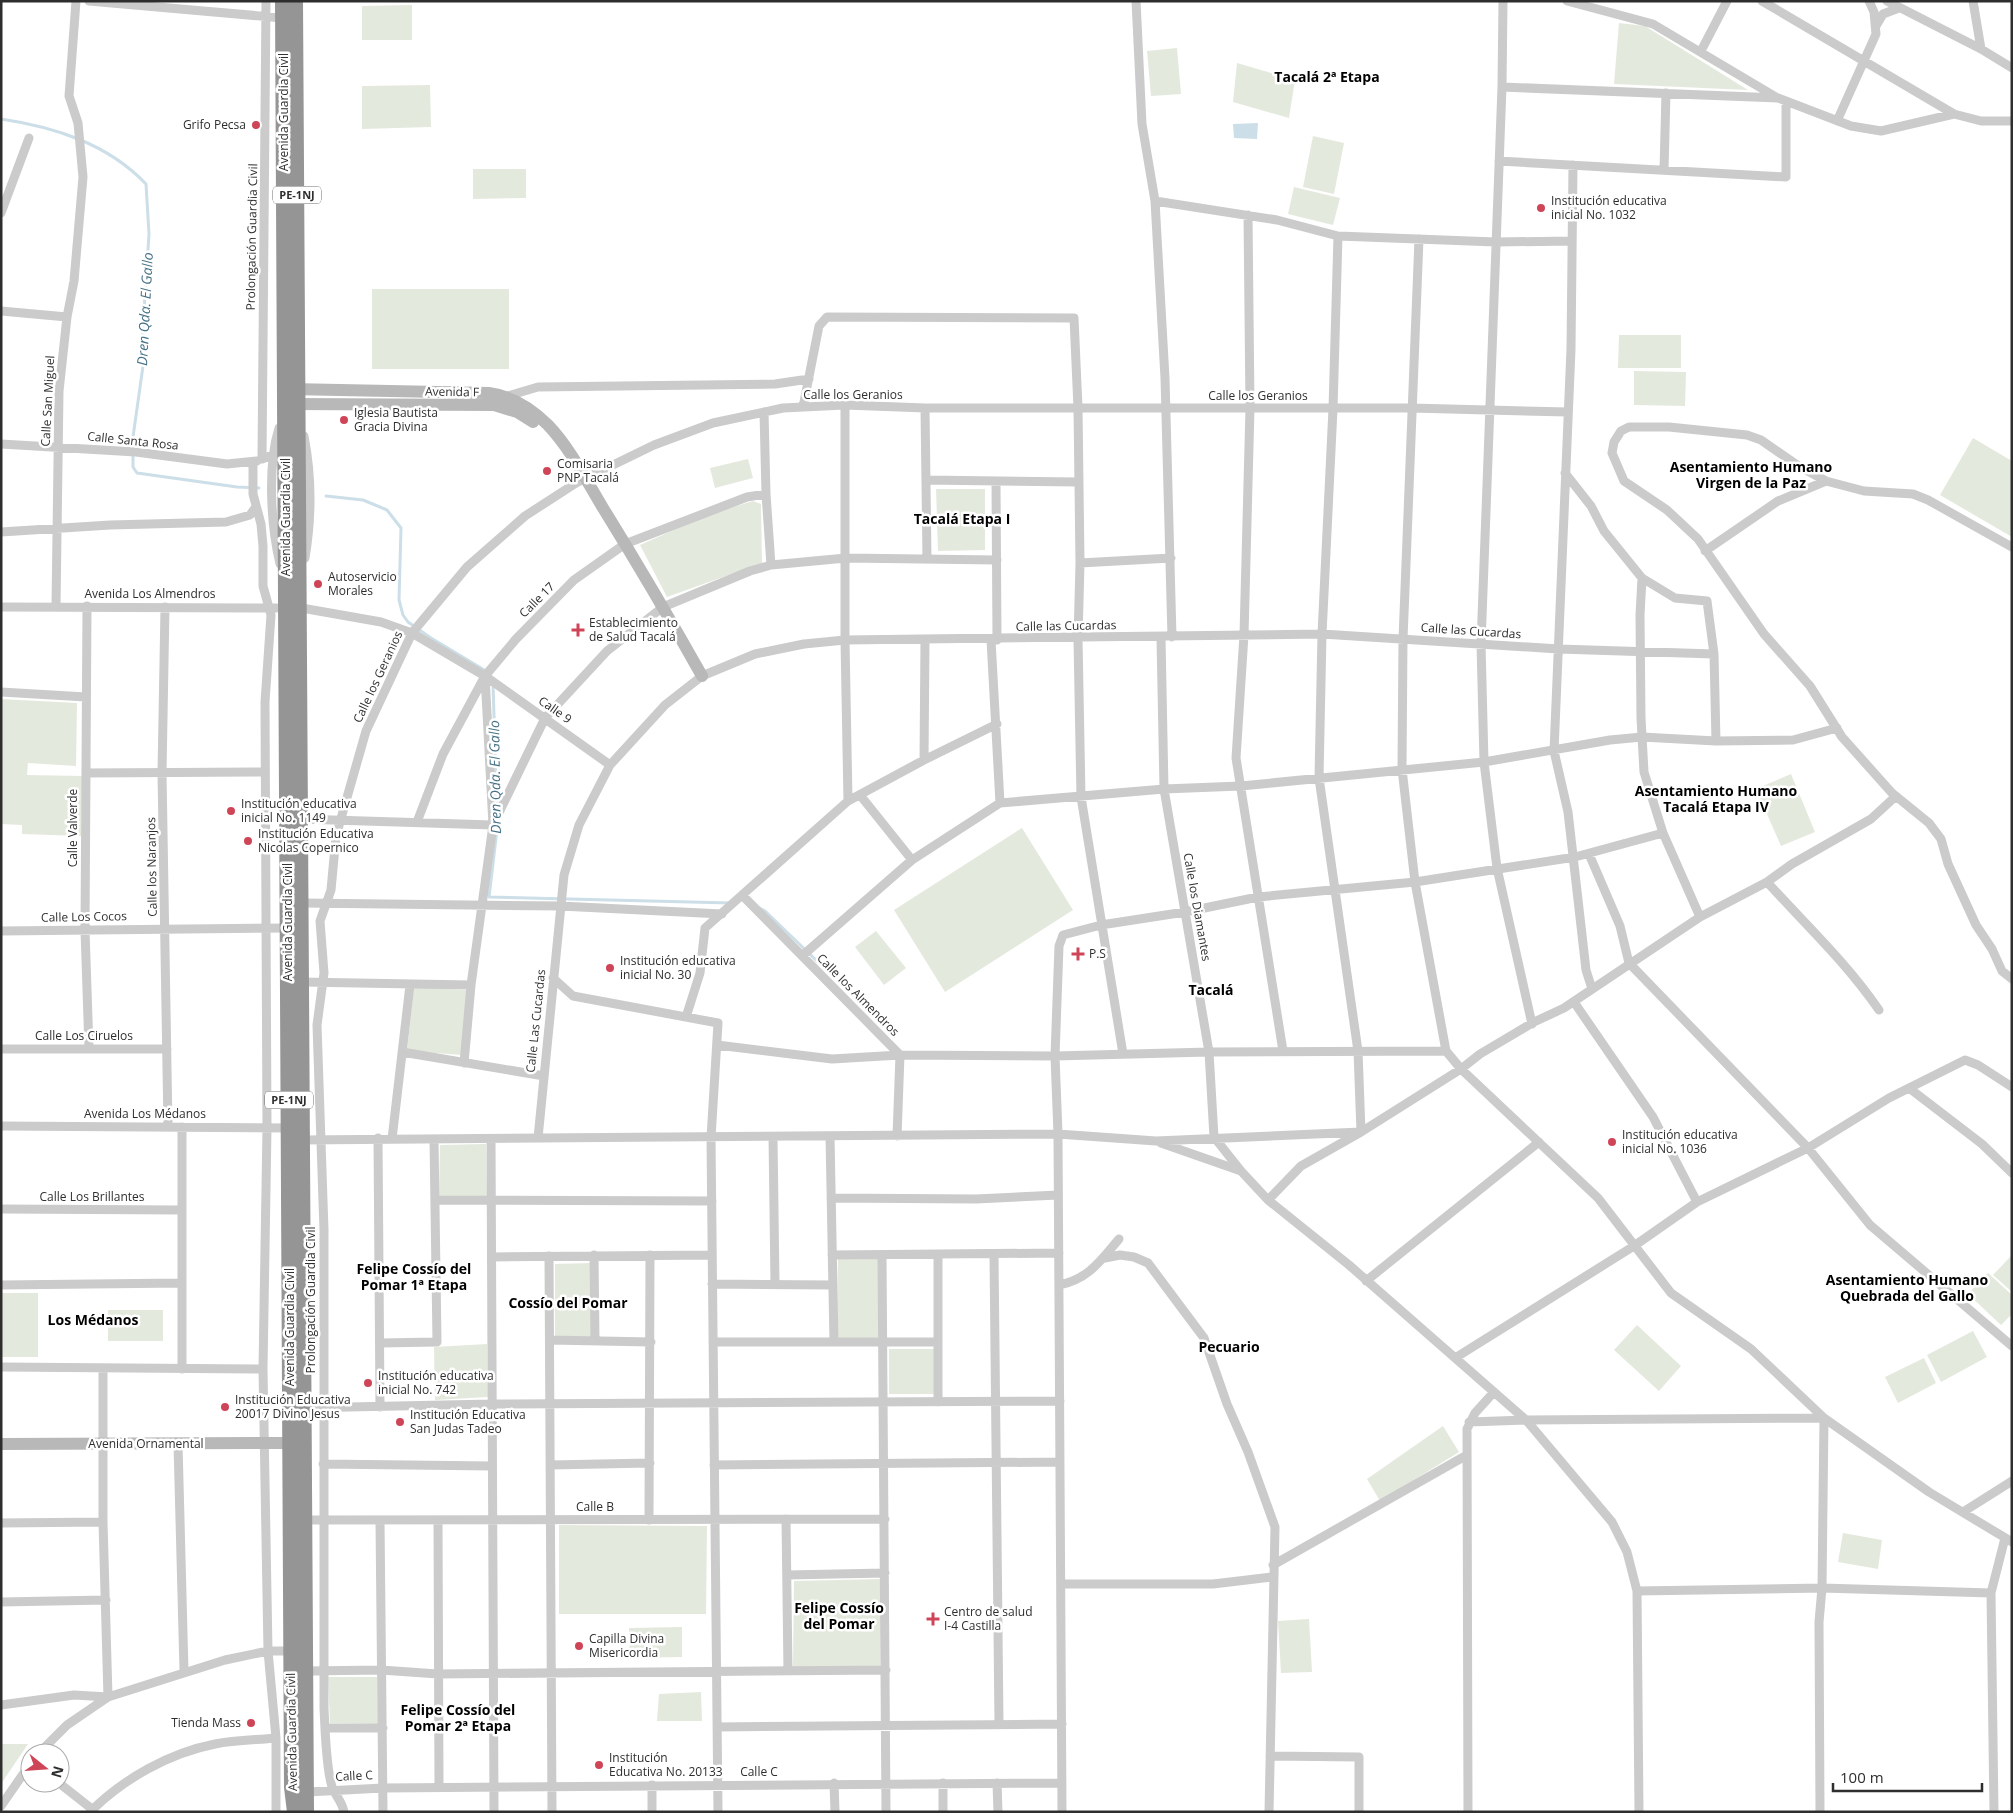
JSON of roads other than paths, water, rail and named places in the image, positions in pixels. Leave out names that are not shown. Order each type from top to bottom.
[{"type":"highway","name":"Avenida Guardia Civil","points":[[283,1],[292,401]]},
{"type":"highway","name":"Avenida Guardia Civil","points":[[295,1],[292,401],[293,588],[285,607],[289,1128],[297,1408],[305,1520],[306,1812]]},
{"type":"highway","name":"Avenida Guardia Civil","points":[[285,607],[300,819],[302,903],[302,1140],[297,1408],[290,1443],[292,1787],[295,1812]]},
{"type":"street","name":"Calle San Miguel","points":[[56,606],[59,391],[67,317],[74,280],[83,160],[78,123],[69,96],[76,1]]},
{"type":"street","points":[[89,1],[283,18]]},
{"type":"street","name":"Prolongación Guardia Civil","points":[[262,459],[266,1]]},
{"type":"street","points":[[1136,1],[1142,124],[1155,201],[1165,409],[1172,637]]},
{"type":"street","points":[[1503,1],[1502,87],[1481,644],[1484,762],[1497,868],[1532,1024]]},
{"type":"street","points":[[1567,1],[1642,20],[1701,51],[1782,99],[1851,126],[1881,131],[1954,114]]},
{"type":"street","points":[[1701,51],[1727,1]]},
{"type":"street","points":[[1762,1],[1954,114],[1981,121],[2012,121]]},
{"type":"street","points":[[1869,1],[1876,26]]},
{"type":"street","points":[[1887,1],[1981,49],[2012,68]]},
{"type":"street","points":[[1976,2],[1981,49]]},
{"type":"street","points":[[1837,121],[1873,43],[1876,26],[1883,14],[1899,8]]},
{"type":"street","points":[[1502,87],[1782,99]]},
{"type":"street","points":[[1664,170],[1666,94]]},
{"type":"street","points":[[1499,161],[1786,177],[1782,99]]},
{"type":"street","points":[[1,213],[29,138]]},
{"type":"street","points":[[1573,165],[1568,412],[1554,751],[1568,812],[1575,857],[1586,970],[1592,989]]},
{"type":"street","points":[[1155,201],[1277,220],[1338,236],[1496,242],[1572,241]]},
{"type":"street","points":[[1248,215],[1250,408],[1244,635],[1236,758],[1283,1051]]},
{"type":"street","points":[[1338,236],[1333,409],[1322,634],[1320,778],[1358,1051],[1362,1132]]},
{"type":"street","points":[[1419,239],[1403,639],[1402,769],[1415,882],[1446,1051],[1461,1069],[1598,1198],[1671,1293],[1750,1349],[1824,1418],[1928,1492],[2008,1540],[1991,1592],[1994,1812]]},
{"type":"street","points":[[1,311],[67,317]]},
{"type":"street","points":[[803,406],[819,326],[827,317],[1074,318],[1078,408],[1080,563],[1078,639],[1081,797],[1123,1054]]},
{"type":"street","points":[[502,401],[538,387],[775,384],[809,379]]},
{"type":"street","points":[[292,401],[278,433],[272,506],[278,555],[293,588]]},
{"type":"street","name":"Avenida F","points":[[292,401],[502,401],[530,420],[584,477],[663,607],[702,676]]},
{"type":"street","points":[[845,405],[845,640],[848,801]]},
{"type":"street","name":"Calle los Geranios","points":[[342,819],[366,731],[412,634],[467,567],[525,516],[584,477],[654,445],[713,423],[803,406],[845,405],[925,408],[1411,408],[1568,412]]},
{"type":"street","points":[[925,408],[927,559]]},
{"type":"street","points":[[764,412],[766,494],[771,565]]},
{"type":"street","points":[[2012,547],[1928,500],[1913,494],[1864,492],[1826,481],[1797,465],[1761,440],[1748,435],[1668,427],[1629,427],[1621,431],[1614,442],[1612,454],[1624,480],[1667,510],[1698,540],[1764,634],[1810,686],[1837,728],[1865,763],[1896,796],[1929,823],[1941,839],[1948,864],[1976,925],[1992,949],[2002,971],[2012,979]]},
{"type":"street","name":"Calle Santa Rosa","points":[[1,444],[58,446],[227,464],[253,462],[262,459]]},
{"type":"street","points":[[262,459],[275,454]]},
{"type":"street","points":[[253,462],[252,480],[255,508],[262,534],[262,586],[285,607],[265,702],[268,1128],[264,1215],[263,1370],[268,1651],[276,1738],[276,1812]]},
{"type":"street","points":[[1565,473],[1591,506],[1604,531],[1642,578],[1675,598],[1707,601],[1714,654],[1716,741]]},
{"type":"street","points":[[926,480],[1078,482]]},
{"type":"street","points":[[996,481],[997,560],[994,640],[1000,803]]},
{"type":"street","points":[[1705,551],[1778,502],[1826,481]]},
{"type":"street","name":"Calle 17","points":[[418,822],[443,754],[485,676],[516,639],[574,580],[625,544],[747,497],[766,494]]},
{"type":"street","points":[[1,532],[110,525],[226,522],[250,515],[255,508]]},
{"type":"street","points":[[493,825],[545,718],[607,651],[663,607],[750,571],[771,565],[846,558],[997,560]]},
{"type":"street","points":[[1080,563],[1170,558]]},
{"type":"street","points":[[1642,578],[1640,652],[1644,772],[1663,833],[1700,918]]},
{"type":"street","name":"Calle Valverde","points":[[88,606],[85,930],[89,1049]]},
{"type":"street","name":"Avenida Los Almendros","points":[[1,607],[285,607],[381,622],[412,634]]},
{"type":"street","name":"Calle los Naranjos","points":[[164,607],[162,773],[168,1127]]},
{"type":"street","name":"Calle 9","points":[[412,634],[485,676],[610,765]]},
{"type":"street","name":"Calle las Cucardas","points":[[560,906],[564,876],[579,825],[610,765],[665,705],[702,676],[755,654],[804,644],[845,640],[1161,638],[1322,634],[1559,649],[1714,654]]},
{"type":"street","name":"Calle los Diamantes","points":[[1161,638],[1164,789],[1208,1052],[1214,1137]]},
{"type":"street","points":[[924,760],[925,640]]},
{"type":"street","points":[[464,1063],[471,986],[493,825],[485,676]]},
{"type":"street","points":[[1,692],[86,696]]},
{"type":"street","points":[[686,1017],[700,973],[705,928],[848,801],[996,724]]},
{"type":"street","points":[[802,956],[912,860],[1000,803],[1164,789],[1241,786],[1484,762],[1610,740],[1642,737],[1716,741],[1793,740],[1837,728]]},
{"type":"street","points":[[86,773],[265,772]]},
{"type":"street","points":[[860,795],[912,860]]},
{"type":"street","points":[[1268,1200],[1301,1166],[1362,1132],[1461,1069],[1480,1054],[1574,1002],[1700,918],[1767,882],[1792,864],[1872,819],[1896,796]]},
{"type":"street","points":[[300,819],[493,825]]},
{"type":"street","name":"Prolongación Guardia Civil","points":[[342,819],[336,836],[328,902],[320,921],[323,983],[317,1025],[324,1230],[323,1671],[325,1728],[333,1790],[341,1801],[344,1812]]},
{"type":"street","points":[[1062,1812],[1058,1134],[1055,1056],[1061,940],[1063,935],[1101,924],[1185,912],[1258,896],[1415,882],[1575,857],[1663,833]]},
{"type":"street","points":[[1589,854],[1620,926],[1629,964],[1808,1148],[1870,1225],[2012,1346]]},
{"type":"street","points":[[1767,882],[1825,942],[1859,982],[1879,1010]]},
{"type":"street","name":"Calle los Almendros","points":[[742,896],[900,1055],[897,1136]]},
{"type":"street","points":[[302,903],[560,906],[722,914]]},
{"type":"street","name":"Calle Las Cucardas","points":[[538,1138],[560,906]]},
{"type":"street","name":"Calle Los Cocos","points":[[1,931],[288,928]]},
{"type":"street","points":[[553,978],[574,996],[718,1024],[712,1138],[718,1812]]},
{"type":"street","points":[[301,982],[471,986]]},
{"type":"street","points":[[392,1139],[410,985]]},
{"type":"street","points":[[1574,1002],[1653,1117],[1697,1202]]},
{"type":"street","points":[[717,1045],[832,1060],[900,1055],[1055,1056],[1283,1051],[1446,1051]]},
{"type":"street","name":"Calle Los Ciruelos","points":[[1,1049],[167,1049]]},
{"type":"street","points":[[402,1052],[544,1076]]},
{"type":"street","points":[[1455,1358],[1634,1246],[1697,1202],[1808,1148],[1909,1088],[1965,1060],[1978,1065],[2012,1087]]},
{"type":"street","points":[[1909,1088],[1982,1144],[2012,1173]]},
{"type":"street","name":"Avenida Los Médanos","points":[[1,1126],[289,1128]]},
{"type":"street","points":[[182,1127],[182,1369]]},
{"type":"street","points":[[302,1140],[1058,1134],[1156,1141],[1362,1132]]},
{"type":"street","points":[[830,1136],[834,1342]]},
{"type":"street","points":[[773,1137],[775,1284]]},
{"type":"street","points":[[1214,1137],[1241,1171],[1268,1200],[1366,1280],[1526,1420],[1612,1522],[1627,1552],[1637,1591],[1639,1812]]},
{"type":"street","points":[[378,1138],[380,1406]]},
{"type":"street","points":[[380,1343],[437,1342],[434,1139]]},
{"type":"street","points":[[491,1139],[494,1812]]},
{"type":"street","points":[[1156,1141],[1241,1171]]},
{"type":"street","points":[[1366,1280],[1538,1142]]},
{"type":"street","points":[[831,1198],[976,1199],[1058,1195]]},
{"type":"street","points":[[435,1200],[492,1198],[712,1201]]},
{"type":"street","name":"Calle Los Brillantes","points":[[1,1209],[182,1210]]},
{"type":"street","points":[[1059,1285],[1075,1281],[1105,1258],[1119,1239]]},
{"type":"street","points":[[832,1255],[938,1256],[1058,1253]]},
{"type":"street","points":[[649,1520],[651,1404],[650,1255]]},
{"type":"street","points":[[493,1257],[712,1255]]},
{"type":"street","points":[[882,1255],[886,1812]]},
{"type":"street","points":[[994,1255],[999,1724]]},
{"type":"street","points":[[549,1256],[552,1812]]},
{"type":"street","points":[[594,1256],[595,1341]]},
{"type":"street","points":[[938,1256],[938,1402]]},
{"type":"street","points":[[1105,1258],[1127,1256],[1148,1263],[1204,1338],[1227,1404],[1248,1452],[1275,1528],[1272,1577],[1269,1812]]},
{"type":"street","points":[[1,1285],[182,1283]]},
{"type":"street","points":[[712,1284],[833,1285]]},
{"type":"street","points":[[550,1340],[651,1342]]},
{"type":"street","points":[[713,1342],[938,1342]]},
{"type":"street","points":[[1,1367],[263,1370]]},
{"type":"street","points":[[103,1369],[102,1443],[108,1697]]},
{"type":"street","points":[[1468,1812],[1467,1455],[1469,1422],[1494,1392]]},
{"type":"street","points":[[297,1408],[492,1404],[1060,1401]]},
{"type":"street","points":[[1469,1422],[1824,1418]]},
{"type":"street","points":[[1820,1812],[1819,1622],[1822,1588],[1824,1418]]},
{"type":"street","name":"Avenida Ornamental","points":[[1,1444],[290,1443]]},
{"type":"street","points":[[178,1444],[184,1671]]},
{"type":"street","points":[[1273,1566],[1467,1455]]},
{"type":"street","points":[[714,1465],[1060,1462]]},
{"type":"street","points":[[550,1465],[650,1463]]},
{"type":"street","points":[[323,1464],[492,1466]]},
{"type":"street","points":[[1963,1512],[2012,1481]]},
{"type":"street","points":[[786,1519],[788,1671]]},
{"type":"street","name":"Calle B","points":[[305,1520],[885,1519]]},
{"type":"street","points":[[380,1520],[383,1812]]},
{"type":"street","points":[[438,1520],[439,1787]]},
{"type":"street","points":[[1,1524],[104,1522]]},
{"type":"street","points":[[787,1575],[885,1573]]},
{"type":"street","points":[[1061,1584],[1213,1584],[1272,1577]]},
{"type":"street","points":[[1637,1591],[1822,1588],[1991,1592]]},
{"type":"street","points":[[1,1602],[106,1600]]},
{"type":"street","points":[[49,1743],[67,1725],[108,1697],[184,1671],[268,1651],[292,1651]]},
{"type":"street","points":[[306,1671],[382,1670],[438,1674],[886,1670]]},
{"type":"street","points":[[1,1705],[74,1695],[108,1697]]},
{"type":"street","points":[[717,1727],[1062,1724]]},
{"type":"street","points":[[325,1728],[383,1728]]},
{"type":"street","points":[[70,1793],[91,1811],[132,1779],[163,1760],[215,1744],[276,1738]]},
{"type":"street","points":[[1270,1756],[1358,1757],[1359,1812]]},
{"type":"street","points":[[1,1806],[20,1778]]},
{"type":"street","points":[[942,1783],[943,1812]]},
{"type":"street","points":[[997,1783],[998,1812]]},
{"type":"street","name":"Calle C","points":[[307,1792],[439,1787],[1062,1783]]},
{"type":"street","points":[[834,1784],[835,1812]]},
{"type":"street","points":[[652,1785],[652,1812]]},
{"type":"waterway","name":"Dren Qda. El Gallo","points":[[1,119],[41,127],[98,148],[115,158],[146,184],[149,234],[143,325],[143,366],[133,437],[133,467],[137,473],[237,487],[259,488]]},
{"type":"waterway","name":"Dren Qda. El Gallo","points":[[326,496],[363,500],[387,510],[401,528],[399,600],[403,615],[408,622],[431,638],[486,671]]},
{"type":"waterway","name":"Dren Qda. El Gallo","points":[[493,684],[497,810]]},
{"type":"waterway","name":"Dren Qda. El Gallo","points":[[498,821],[489,897],[731,903]]},
{"type":"waterway","name":"Dren Qda. El Gallo","points":[[759,908],[765,911],[819,963]]},
{"type":"place","name":"Grifo Pecsa","points":[[256,125]]},
{"type":"place","name":"Institución educativa inicial No. 1032","points":[[1541,208]]},
{"type":"place","name":"Iglesia Bautista Gracia Divina","points":[[344,420]]},
{"type":"place","name":"Comisaria PNP Tacalá","points":[[547,471]]},
{"type":"place","name":"Autoservicio Morales","points":[[318,584]]},
{"type":"place","name":"Establecimiento de Salud Tacalá","points":[[578,630]]},
{"type":"place","name":"Institución educativa inicial No. 1149","points":[[231,811]]},
{"type":"place","name":"Institución Educativa Nicolas Copernico","points":[[248,841]]},
{"type":"place","name":"P.S","points":[[1078,954]]},
{"type":"place","name":"Institución educativa inicial No. 30","points":[[610,968]]},
{"type":"place","name":"Institución educativa inicial No. 1036","points":[[1612,1142]]},
{"type":"place","name":"Institución educativa inicial No. 742","points":[[368,1383]]},
{"type":"place","name":"Institución Educativa 20017 Divino Jesus","points":[[225,1407]]},
{"type":"place","name":"Institución Educativa San Judas Tadeo","points":[[400,1422]]},
{"type":"place","name":"Centro de salud I-4 Castilla","points":[[933,1619]]},
{"type":"place","name":"Capilla Divina Misericordia","points":[[579,1646]]},
{"type":"place","name":"Tienda Mass","points":[[251,1723]]},
{"type":"place","name":"Institución Educativa No. 20133","points":[[599,1765]]},
{"type":"district","name":"Tacalá 2ª Etapa","points":[[1327,77]]},
{"type":"district","name":"Asentamiento Humano Virgen de la Paz","points":[[1751,476]]},
{"type":"district","name":"Tacalá Etapa I","points":[[962,519]]},
{"type":"district","name":"Asentamiento Humano Tacalá Etapa IV","points":[[1716,800]]},
{"type":"district","name":"Tacalá","points":[[1211,990]]},
{"type":"district","name":"Felipe Cossío del Pomar 1ª Etapa","points":[[414,1278]]},
{"type":"district","name":"Asentamiento Humano Quebrada del Gallo","points":[[1907,1288]]},
{"type":"district","name":"Cossío del Pomar","points":[[568,1303]]},
{"type":"district","name":"Los Médanos","points":[[93,1320]]},
{"type":"district","name":"Pecuario","points":[[1229,1347]]},
{"type":"district","name":"Felipe Cossío del Pomar","points":[[839,1616]]},
{"type":"district","name":"Felipe Cossío del Pomar 2ª Etapa","points":[[458,1718]]}]
